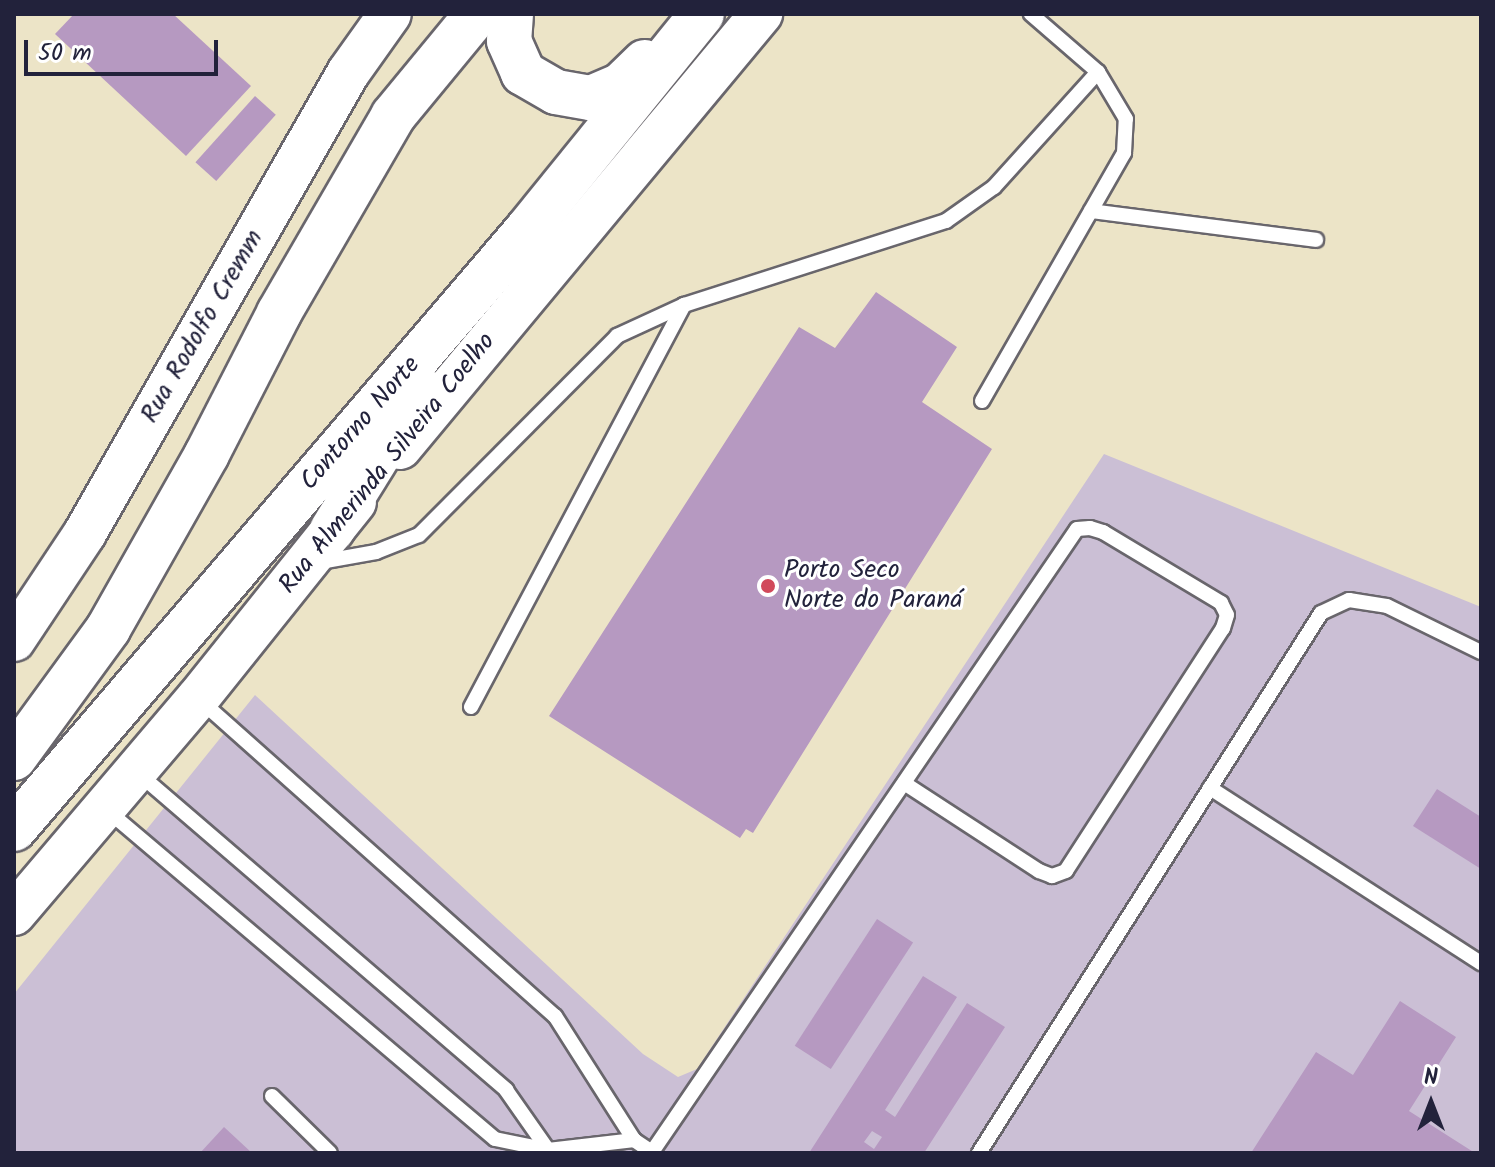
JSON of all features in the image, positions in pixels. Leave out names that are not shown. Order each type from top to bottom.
[{"type":"highway","points":[[14,758],[108,629],[207,454],[279,313],[393,116],[477,14]]},
{"type":"highway","points":[[511,14],[509,41],[523,73],[556,92],[591,98],[621,85],[690,14]]},
{"type":"highway","name":"Contorno Norte","points":[[14,829],[527,230],[702,14]]},
{"type":"highway","points":[[332,530],[423,383],[527,230]]},
{"type":"street","name":"Rua Rodolfo Cremm","points":[[14,640],[85,533],[348,73],[390,14]]},
{"type":"street","name":"Rua Almerinda Silveira Coelho","points":[[14,914],[198,698],[332,530],[761,14]]},
{"type":"lane","points":[[982,401],[1124,153],[1126,119],[1098,72],[1031,14]]},
{"type":"lane","points":[[304,565],[376,552],[419,535],[617,336],[684,305],[946,221],[994,187],[1098,72]]},
{"type":"lane","points":[[1091,211],[1316,240]]},
{"type":"lane","points":[[471,707],[684,305]]},
{"type":"lane","points":[[198,698],[555,1016],[634,1140],[652,1153],[904,783],[1077,529],[1090,528],[1103,532],[1221,603],[1227,615],[1223,628],[1066,871],[1052,876],[1039,871],[904,783]]},
{"type":"lane","points":[[979,1153],[1321,613],[1349,600],[1387,606],[1481,652]]},
{"type":"lane","points":[[135,771],[506,1090],[548,1150]]},
{"type":"lane","points":[[1210,788],[1481,963]]},
{"type":"lane","points":[[104,808],[495,1139],[548,1150],[634,1140]]},
{"type":"lane","points":[[272,1096],[330,1153]]},
{"type":"shaded area","points":[[1104,454],[1481,607],[1481,1153],[14,1153],[14,994],[255,695],[643,1054],[678,1077],[697,1069]]},
{"type":"building","points":[[74,14],[173,14],[251,86],[186,156],[55,34]]},
{"type":"building","points":[[255,96],[276,115],[216,181],[195,162]]},
{"type":"building","name":"Porto Seco Norte do Paraná","points":[[876,292],[957,347],[922,402],[992,449],[753,833],[746,829],[740,838],[549,716],[799,327],[835,348]]},
{"type":"building","points":[[1437,789],[1481,817],[1481,869],[1413,826]]},
{"type":"building","points":[[877,919],[913,942],[831,1069],[795,1046]]},
{"type":"building","points":[[923,976],[957,997],[885,1110],[895,1117],[967,1003],[1005,1027],[924,1153],[809,1153]],"holes":[[[872,1131],[882,1137],[874,1149],[864,1142]]]},
{"type":"building","points":[[1400,1001],[1456,1037],[1409,1111],[1475,1153],[1251,1153],[1316,1052],[1353,1075]]},
{"type":"building","points":[[224,1127],[252,1153],[200,1153]]},
{"type":"place","name":"Porto Seco Norte do Paraná","points":[[768,586]]}]
